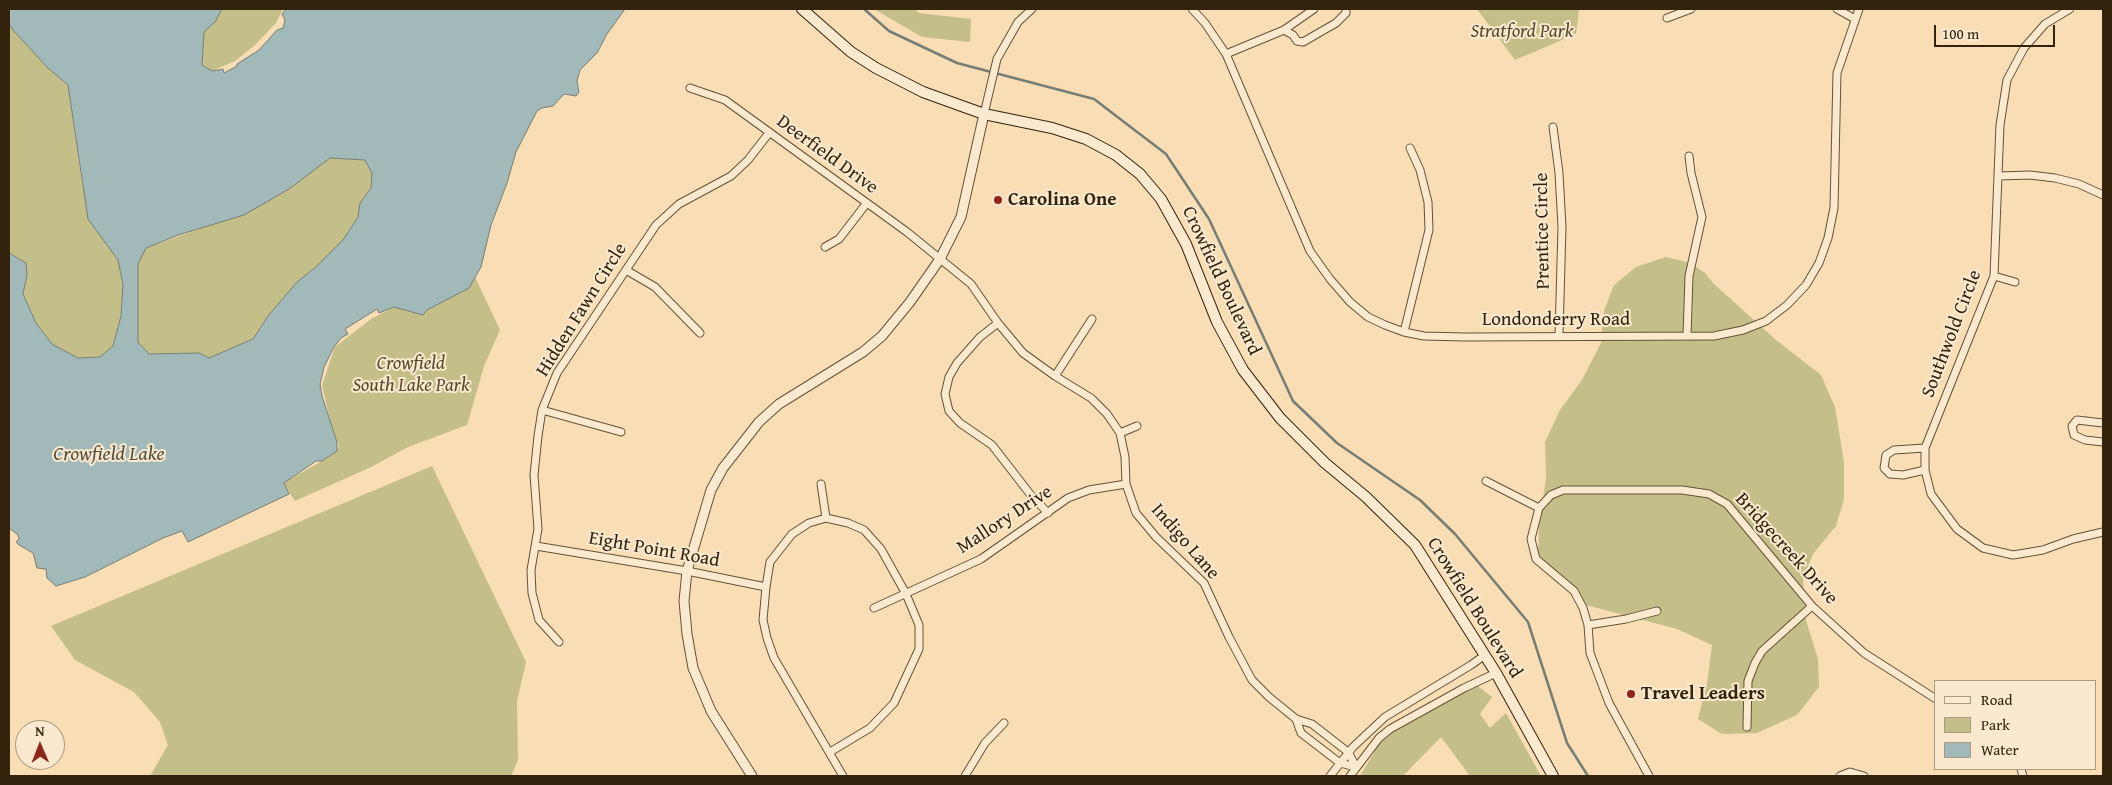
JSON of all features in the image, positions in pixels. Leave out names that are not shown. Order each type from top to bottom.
[{"type":"main road","name":"Crowfield Boulevard","points":[[802,9],[851,52],[876,68],[924,92],[984,114],[1052,128],[1086,139],[1116,155],[1140,174],[1162,199],[1186,244],[1217,322],[1244,370],[1280,418],[1325,463],[1366,497],[1415,545],[1496,673],[1553,776]]},
{"type":"street","points":[[752,776],[711,710],[693,668],[687,634],[684,601],[688,571],[711,490],[723,468],[743,441],[779,404],[841,366],[882,336],[910,302],[940,259],[961,217],[997,59],[1018,22],[1032,9]]},
{"type":"street","name":"Londonderry Road","points":[[1192,9],[1205,23],[1226,54],[1310,250],[1330,279],[1350,302],[1368,316],[1404,332],[1424,336],[1464,337],[1714,336],[1743,330],[1766,321],[1787,305],[1806,285],[1819,263],[1828,238],[1834,208],[1837,73],[1859,9]]},
{"type":"street","points":[[1226,54],[1284,30],[1314,9]]},
{"type":"street","points":[[1284,30],[1293,35],[1297,41],[1303,42],[1336,23],[1346,13],[1346,9]]},
{"type":"street","points":[[1667,18],[1691,9]]},
{"type":"street","points":[[1837,9],[1855,19]]},
{"type":"street","name":"Southwold Circle","points":[[2070,9],[2045,24],[2024,48],[2007,80],[2000,125],[1994,276],[1925,448],[1925,470],[1932,494],[1957,528],[1983,548],[2014,555],[2043,550],[2073,539],[2103,532]]},
{"type":"street","name":"Deerfield Drive","points":[[690,88],[725,100],[907,232],[940,259]]},
{"type":"street","name":"Prentice Circle","points":[[1554,127],[1562,227],[1559,336]]},
{"type":"street","name":"Hidden Fawn Circle","points":[[559,642],[539,620],[532,593],[531,570],[538,529],[534,475],[542,410],[557,374],[656,225],[679,204],[731,176],[748,160],[770,133]]},
{"type":"street","points":[[1404,332],[1429,230],[1428,202],[1420,170],[1410,148]]},
{"type":"street","points":[[1687,336],[1689,276],[1702,216],[1688,156]]},
{"type":"street","points":[[1999,176],[2030,175],[2055,178],[2079,184],[2103,195]]},
{"type":"street","points":[[825,247],[839,240],[866,204]]},
{"type":"street","name":"Indigo Lane","points":[[940,259],[971,284],[998,323],[1023,353],[1055,376],[1091,398],[1107,414],[1120,434],[1125,457],[1126,484],[1136,513],[1156,537],[1204,583],[1229,638],[1252,680],[1296,719],[1312,724],[1348,752],[1356,767]]},
{"type":"street","points":[[626,270],[655,287],[700,333]]},
{"type":"street","points":[[1994,276],[2015,282]]},
{"type":"street","points":[[1055,376],[1092,318]]},
{"type":"street","points":[[998,323],[980,337],[957,362],[949,377],[945,394],[949,411],[960,423],[992,446],[1030,494],[1048,513]]},
{"type":"street","points":[[542,410],[621,432]]},
{"type":"street","points":[[2103,423],[2078,420],[2072,426],[2074,435],[2085,440],[2103,442]]},
{"type":"street","points":[[1120,434],[1137,426]]},
{"type":"street","points":[[1925,448],[1894,450],[1886,455],[1884,468],[1890,474],[1903,475],[1925,470]]},
{"type":"street","points":[[1486,482],[1538,508],[1531,539],[1536,559],[1574,591],[1583,608],[1588,625],[1590,653],[1609,703],[1648,776]]},
{"type":"street","points":[[820,484],[826,518]]},
{"type":"street","name":"Mallory Drive","points":[[874,608],[981,560],[1068,498],[1089,490],[1126,484]]},
{"type":"street","name":"Bridgecreek Drive","points":[[1538,508],[1551,495],[1562,490],[1682,490],[1709,494],[1727,504],[1812,606],[1864,653],[1934,698]]},
{"type":"street","points":[[830,752],[870,728],[894,702],[919,649],[918,625],[906,594],[881,549],[864,530],[848,523],[826,518],[810,523],[792,534],[770,562],[764,620],[767,638],[774,658],[844,776]]},
{"type":"street","name":"Eight Point Road","points":[[536,546],[688,571],[766,587]]},
{"type":"street","points":[[1746,727],[1748,681],[1754,663],[1762,652],[1812,606]]},
{"type":"street","points":[[1588,625],[1626,620],[1657,612]]},
{"type":"street","points":[[1330,776],[1348,752],[1369,730],[1395,709],[1485,655]]},
{"type":"street","points":[[1350,776],[1379,738],[1390,729],[1464,688],[1496,673]]},
{"type":"street","name":"Indigo Lane","points":[[1296,719],[1301,733],[1340,763],[1356,767]]},
{"type":"street","points":[[965,776],[985,743],[1004,723]]},
{"type":"street","points":[[1840,776],[1850,772],[1864,776]]},
{"type":"green space","points":[[222,9],[283,9],[276,23],[254,46],[235,61],[212,71],[202,65],[204,32],[215,22]]},
{"type":"green space","points":[[874,9],[915,9],[919,13],[971,19],[970,42],[922,37]]},
{"type":"green space","name":"Stratford Park","points":[[1477,9],[1579,9],[1576,34],[1515,60]]},
{"type":"green space","points":[[9,24],[48,68],[68,85],[82,184],[105,241],[118,260],[123,285],[121,316],[113,346],[100,357],[78,358],[52,344],[36,323],[23,293],[27,275],[26,263],[9,253]]},
{"type":"green space","points":[[330,158],[365,160],[372,173],[371,188],[360,203],[358,217],[343,240],[317,266],[296,283],[268,316],[253,339],[209,358],[199,353],[149,354],[138,342],[138,264],[146,248],[210,225]]},
{"type":"green space","points":[[1666,257],[1690,263],[1705,273],[1714,284],[1776,340],[1821,375],[1835,407],[1844,462],[1844,499],[1836,526],[1813,554],[1803,580],[1806,620],[1818,659],[1819,687],[1797,715],[1757,733],[1722,734],[1698,719],[1707,684],[1712,645],[1677,629],[1586,605],[1558,582],[1538,557],[1539,525],[1546,478],[1545,442],[1560,410],[1582,380],[1601,343],[1604,311],[1614,285],[1636,267]]},
{"type":"green space","name":"Crowfield South Lake Park","points":[[474,275],[500,330],[484,366],[467,425],[408,447],[371,467],[295,501],[283,483],[322,461],[337,451],[339,446],[331,424],[322,385],[335,347],[371,319],[402,303]]},
{"type":"green space","points":[[432,466],[526,662],[517,701],[518,760],[511,776],[150,776],[168,745],[160,722],[134,692],[75,660],[51,626]]},
{"type":"green space","points":[[1475,684],[1492,697],[1480,714],[1490,728],[1506,713],[1541,776],[1470,776],[1441,737],[1403,776],[1360,776],[1384,736]]},
{"type":"water","name":"Crowfield Lake","points":[[9,9],[222,9],[215,22],[204,32],[202,65],[212,71],[223,69],[224,73],[259,50],[277,30],[283,28],[285,20],[282,14],[286,9],[625,9],[607,34],[597,53],[580,70],[577,81],[579,92],[576,96],[564,94],[553,106],[537,111],[516,152],[507,183],[491,225],[481,267],[469,288],[427,310],[423,315],[394,307],[379,313],[377,309],[345,329],[348,334],[341,338],[334,347],[324,367],[320,384],[337,442],[337,451],[322,461],[316,461],[284,483],[289,494],[188,542],[182,531],[163,538],[85,577],[56,586],[47,578],[46,569],[37,568],[33,553],[16,542],[19,539],[18,535],[9,528],[9,253],[26,263],[27,275],[23,294],[36,323],[52,344],[78,358],[100,357],[113,346],[121,316],[123,285],[118,260],[88,219],[68,85],[48,68],[9,24]],"holes":[[[330,158],[365,160],[372,173],[371,188],[360,203],[358,217],[343,240],[317,266],[296,283],[268,316],[253,339],[209,358],[199,353],[149,354],[138,342],[138,264],[146,248],[178,235],[244,215],[289,189]]]},
{"type":"waterway","points":[[864,9],[889,31],[957,63],[1094,99],[1166,154],[1209,219],[1293,401],[1337,443],[1420,500],[1455,534],[1528,622],[1567,743],[1588,776]]},
{"type":"place","name":"Carolina One","points":[[998,200]]},
{"type":"place","name":"Travel Leaders","points":[[1631,694]]}]
